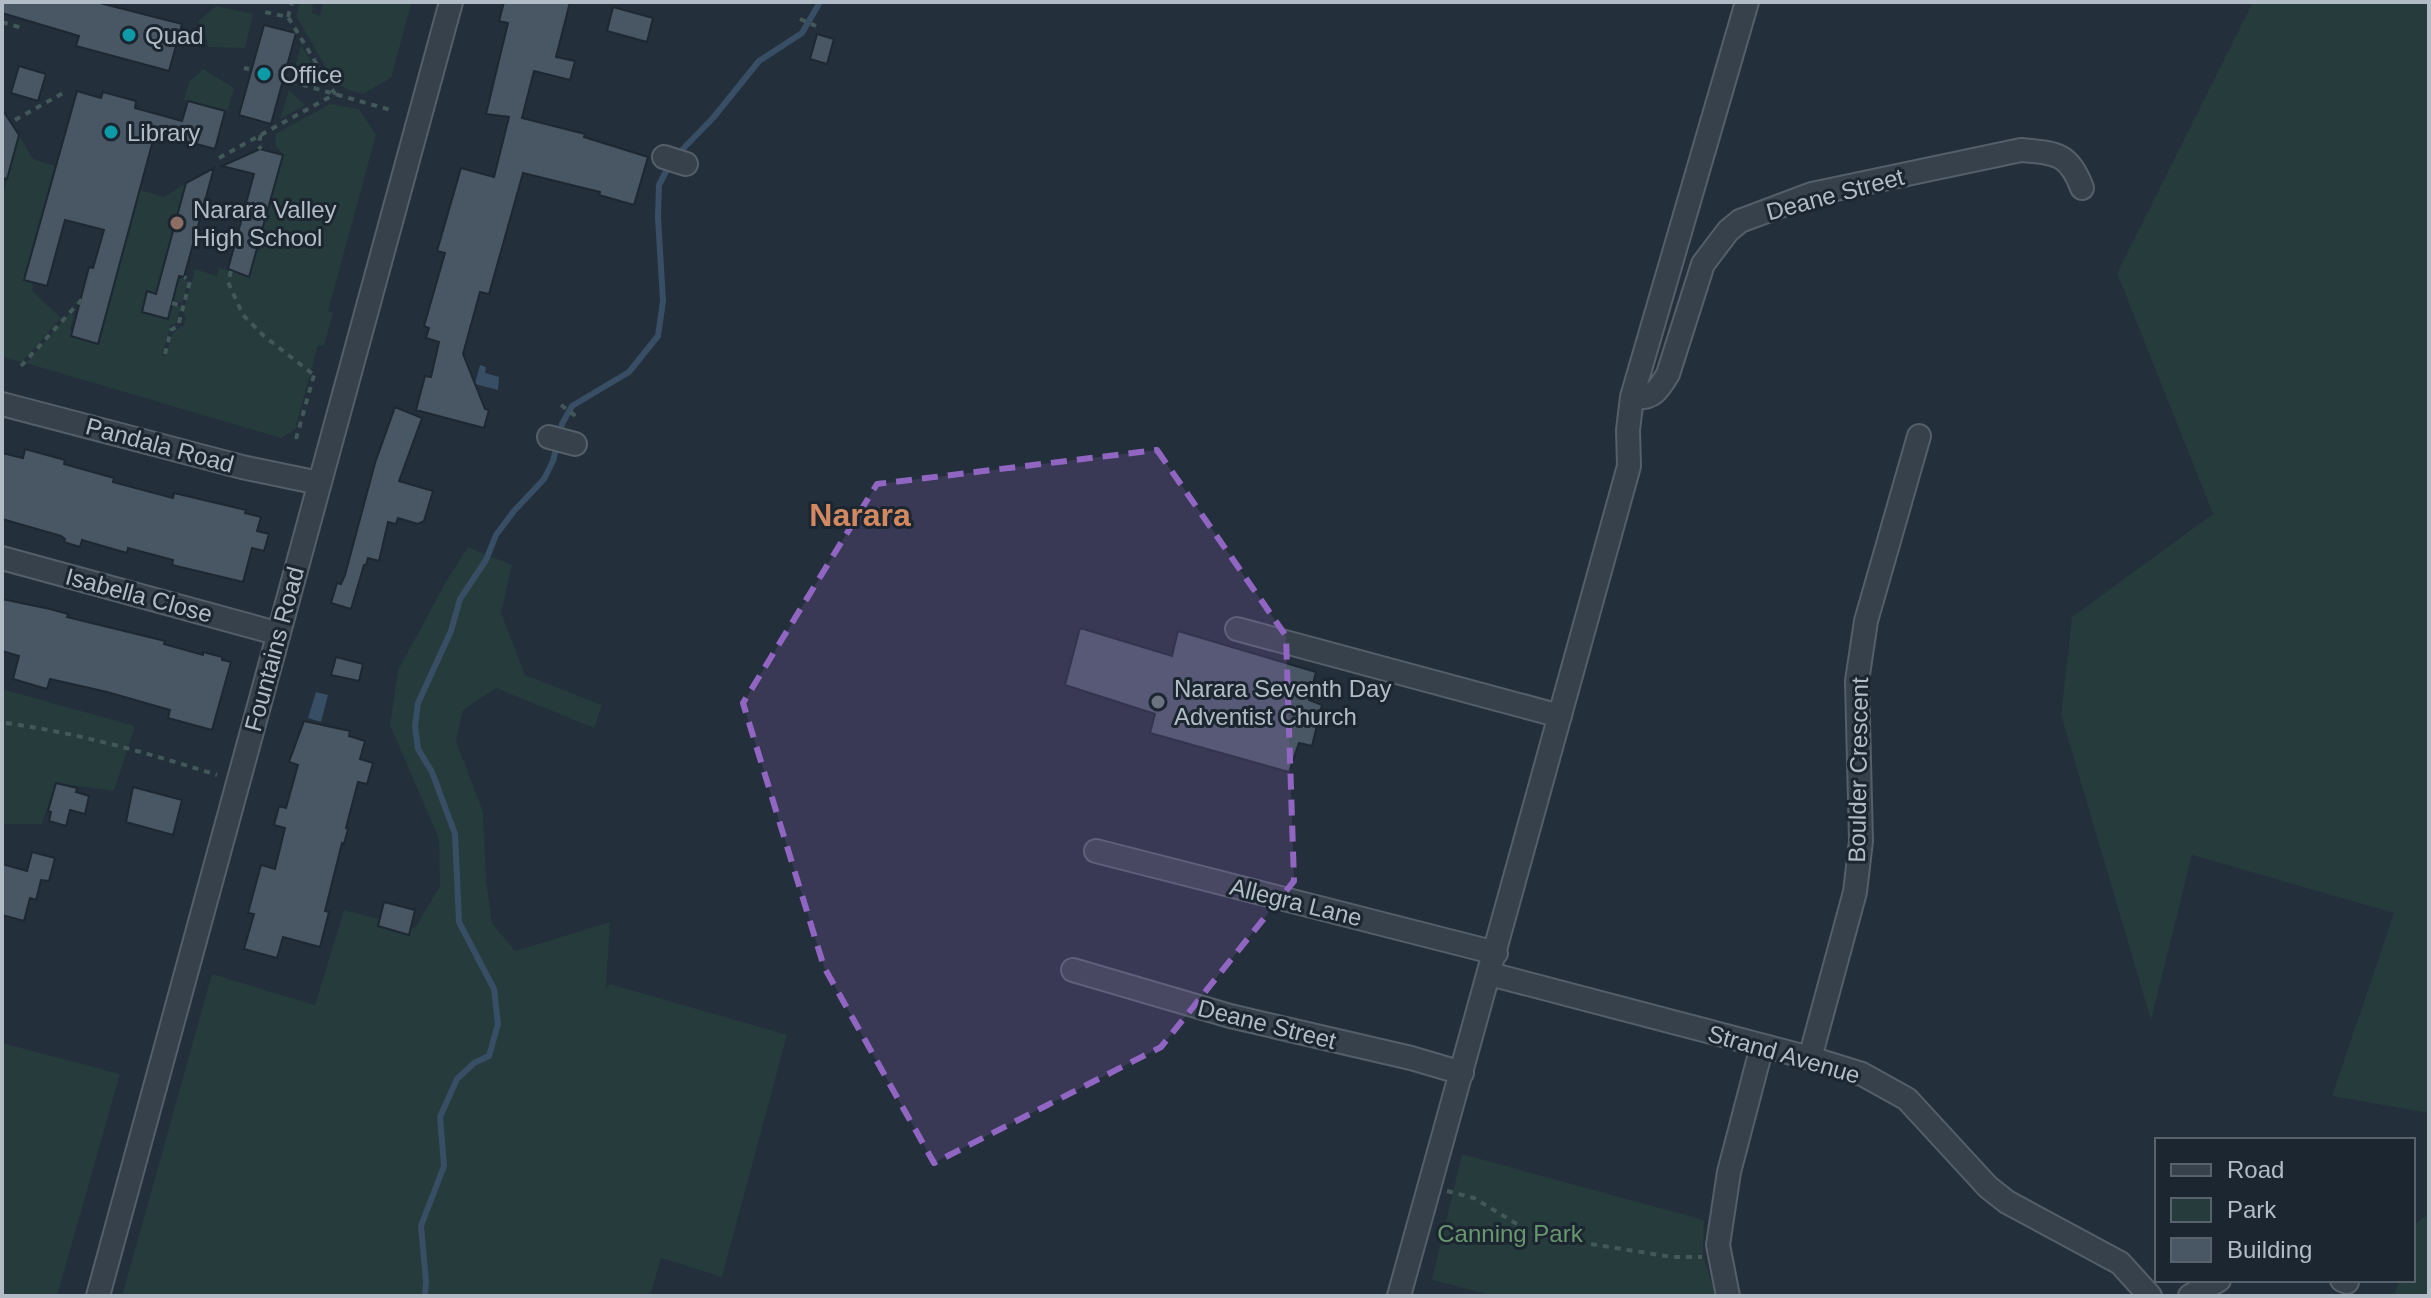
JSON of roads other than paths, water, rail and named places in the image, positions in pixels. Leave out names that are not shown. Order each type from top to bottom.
[{"type":"street","points":[[1399,1296],[1629,466],[1628,430],[1632,397],[1747,2]]},
{"type":"street","name":"Fountains Road","points":[[98,1296],[446,5]]},
{"type":"street","name":"Deane Street","points":[[1632,397],[1643,399],[1653,396],[1659,389],[1668,374],[1703,264],[1728,231],[1740,221],[1812,194],[2021,150],[2046,152],[2067,160],[2075,168],[2082,188]]},
{"type":"street","name":"Pandala Road","points":[[2,404],[242,467],[319,483]]},
{"type":"street","name":"Boulder Crescent","points":[[1810,1058],[1855,892],[1861,841],[1857,681],[1866,621],[1919,436]]},
{"type":"street","points":[[549,437],[575,444]]},
{"type":"street","name":"Isabella Close","points":[[2,558],[276,633]]},
{"type":"street","points":[[1237,629],[1560,716]]},
{"type":"street","name":"Allegra Lane","points":[[1096,851],[1493,964]]},
{"type":"street","name":"Strand Avenue","points":[[1493,964],[1862,1074],[1907,1099],[1988,1187],[2007,1202],[2120,1263],[2150,1296]]},
{"type":"street","name":"Deane Street","points":[[1073,970],[1230,1016],[1462,1073]]},
{"type":"street","points":[[1728,1296],[1718,1245],[1729,1172],[1762,1046]]},
{"type":"street","points":[[2190,1296],[2215,1282]]},
{"type":"water","points":[[480,365],[486,367],[485,373],[499,377],[498,390],[475,384]]},
{"type":"water","points":[[316,692],[328,695],[321,722],[308,718]]},
{"type":"waterway","points":[[677,155],[713,118],[759,61],[802,33],[820,2]]},
{"type":"waterway","points":[[425,1296],[421,1226],[444,1166],[440,1117],[457,1079],[474,1063],[489,1056],[498,1024],[494,989],[459,922],[455,834],[432,772],[418,749],[415,726],[418,703],[451,631],[460,599],[486,560],[496,535],[544,479],[553,461],[562,424],[572,406],[629,372],[658,336],[663,301],[659,185],[670,164]]},
{"type":"place","name":"Quad","points":[[129,35]]},
{"type":"place","name":"Office","points":[[264,74]]},
{"type":"place","name":"Library","points":[[111,132]]},
{"type":"place","name":"Narara Valley High School","points":[[177,223]]},
{"type":"place","name":"Narara Seventh Day Adventist Church","points":[[1158,702]]},
{"type":"district","name":"Narara","points":[[860,515]]},
{"type":"park label","name":"Canning Park","points":[[1510,1233]]}]
